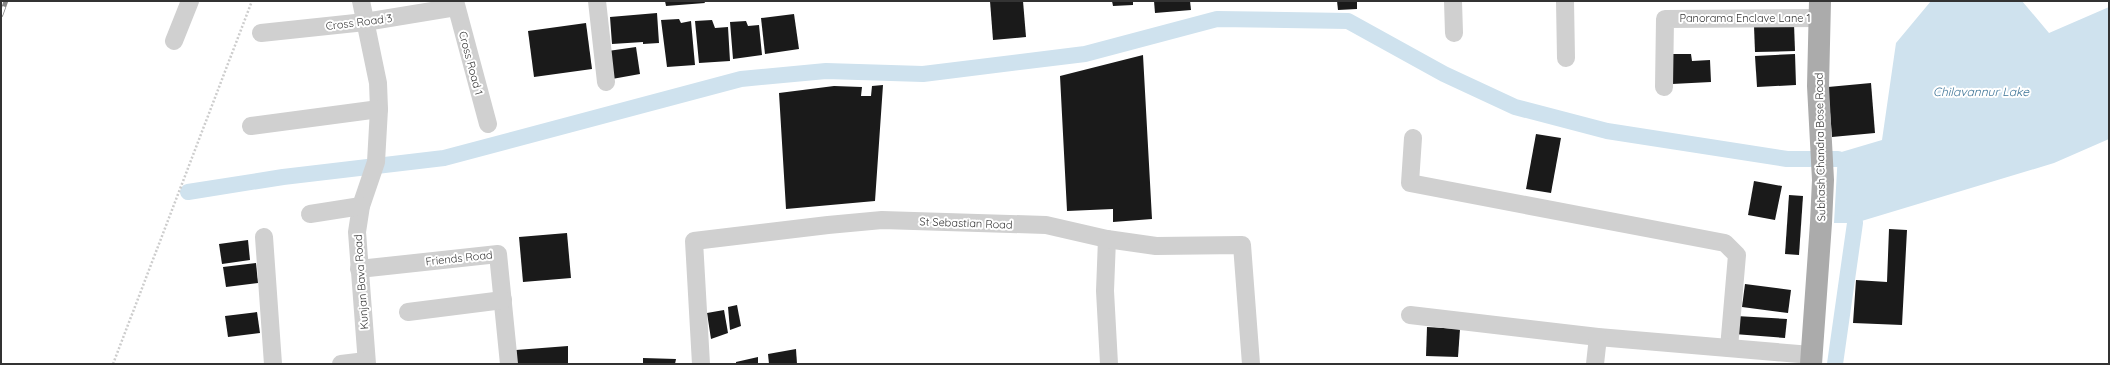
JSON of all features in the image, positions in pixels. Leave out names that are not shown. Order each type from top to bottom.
[{"type":"main road","name":"Subhash Chandra Bose Road","points":[[1811,360],[1821,223],[1822,180],[1818,86],[1820,9]]},
{"type":"street","points":[[174,41],[190,1]]},
{"type":"street","name":"Kunjan Bava Road","points":[[361,1],[378,83],[379,109],[379,132],[376,162],[361,206],[357,232],[367,362]]},
{"type":"street","points":[[597,1],[606,82]]},
{"type":"street","points":[[1453,1],[1454,33]]},
{"type":"street","points":[[1565,1],[1566,58]]},
{"type":"street","name":"Cross Road 3","points":[[261,33],[365,22],[455,4]]},
{"type":"street","name":"Cross Road 1","points":[[455,4],[488,124]]},
{"type":"street","name":"Panorama Enclave Lane 1","points":[[1664,87],[1665,19],[1820,9]]},
{"type":"street","points":[[251,126],[379,109]]},
{"type":"street","points":[[1413,138],[1410,184],[1724,243],[1737,256],[1729,348]]},
{"type":"street","points":[[310,214],[361,206]]},
{"type":"street","name":"St Sebastian Road","points":[[701,364],[694,241],[882,220],[1046,225],[1107,239],[1156,246],[1242,245],[1251,364]]},
{"type":"street","points":[[264,236],[273,364]]},
{"type":"street","points":[[1107,239],[1105,291],[1109,364]]},
{"type":"street","name":"Friends Road","points":[[359,268],[498,254],[509,364]]},
{"type":"street","points":[[408,312],[503,300]]},
{"type":"street","points":[[1410,315],[1598,337],[1729,348],[1811,360]]},
{"type":"street","points":[[1595,364],[1598,337]]},
{"type":"street","points":[[341,364],[367,362]]},
{"type":"path","points":[[113,364],[252,1]]},
{"type":"water","name":"Chilavannur Lake","points":[[1931,1],[2022,1],[2049,33],[2109,7],[2109,139],[2054,163],[1855,223],[1834,223],[1838,153],[1882,140],[1896,43]]},
{"type":"building","points":[[665,1],[704,1],[705,3],[666,6]]},
{"type":"building","points":[[990,1],[1023,1],[1026,37],[993,40]]},
{"type":"building","points":[[1112,1],[1133,1],[1133,5],[1113,6]]},
{"type":"building","points":[[1154,1],[1190,1],[1191,10],[1155,13]]},
{"type":"building","points":[[1337,1],[1357,1],[1357,9],[1338,10]]},
{"type":"building","points":[[657,13],[659,43],[643,44],[643,42],[612,44],[610,17]]},
{"type":"building","points":[[794,14],[799,49],[765,54],[761,18]]},
{"type":"building","points":[[679,19],[681,23],[691,21],[695,65],[667,67],[661,20]]},
{"type":"building","points":[[712,20],[715,28],[728,27],[730,61],[699,63],[695,21]]},
{"type":"building","points":[[746,21],[748,26],[759,25],[762,55],[733,59],[730,22]]},
{"type":"building","points":[[586,23],[592,69],[534,77],[528,31]]},
{"type":"building","points":[[1794,24],[1795,51],[1755,52],[1754,26]]},
{"type":"building","points":[[636,47],[640,74],[612,79],[608,51]]},
{"type":"building","points":[[1671,54],[1691,54],[1692,61],[1710,60],[1711,82],[1672,84]]},
{"type":"building","points":[[1795,54],[1796,85],[1757,87],[1755,56]]},
{"type":"building","points":[[1143,55],[1152,219],[1113,222],[1113,209],[1067,211],[1060,76]]},
{"type":"building","points":[[1871,83],[1875,133],[1832,137],[1828,87]]},
{"type":"building","points":[[883,85],[875,201],[786,209],[779,93],[834,86],[862,87],[861,96],[871,96],[872,86]]},
{"type":"building","points":[[1536,134],[1561,138],[1551,193],[1526,189]]},
{"type":"building","points":[[1754,181],[1782,186],[1775,220],[1748,215]]},
{"type":"building","points":[[1789,195],[1803,196],[1799,255],[1785,254]]},
{"type":"building","points":[[1889,229],[1907,230],[1902,325],[1853,323],[1856,280],[1887,282]]},
{"type":"building","points":[[567,233],[571,278],[523,282],[519,237]]},
{"type":"building","points":[[248,240],[250,260],[222,264],[219,244]]},
{"type":"building","points":[[256,263],[258,283],[226,287],[223,267]]},
{"type":"building","points":[[1745,284],[1791,290],[1788,313],[1742,307]]},
{"type":"building","points":[[737,305],[741,326],[730,330],[728,307]]},
{"type":"building","points":[[724,310],[728,333],[711,339],[707,313]]},
{"type":"building","points":[[257,312],[260,333],[228,337],[225,316]]},
{"type":"building","points":[[1736,316],[1787,319],[1785,338],[1734,334]]},
{"type":"building","points":[[1427,327],[1460,329],[1458,357],[1426,356]]},
{"type":"building","points":[[568,346],[568,364],[517,364],[516,350]]},
{"type":"building","points":[[796,349],[797,364],[769,364],[768,354]]},
{"type":"building","points":[[758,357],[758,364],[736,364],[736,362]]},
{"type":"building","points":[[643,358],[676,359],[675,364],[643,364]]},
{"type":"waterway","points":[[188,192],[283,177],[444,158],[741,79],[826,71],[923,74],[1085,54],[1217,19],[1348,21],[1444,74],[1515,107],[1607,131],[1787,159],[1838,159]]},
{"type":"waterway","points":[[1835,364],[1855,223]]},
{"type":"railway","points":[[1,15],[6,1]]}]
